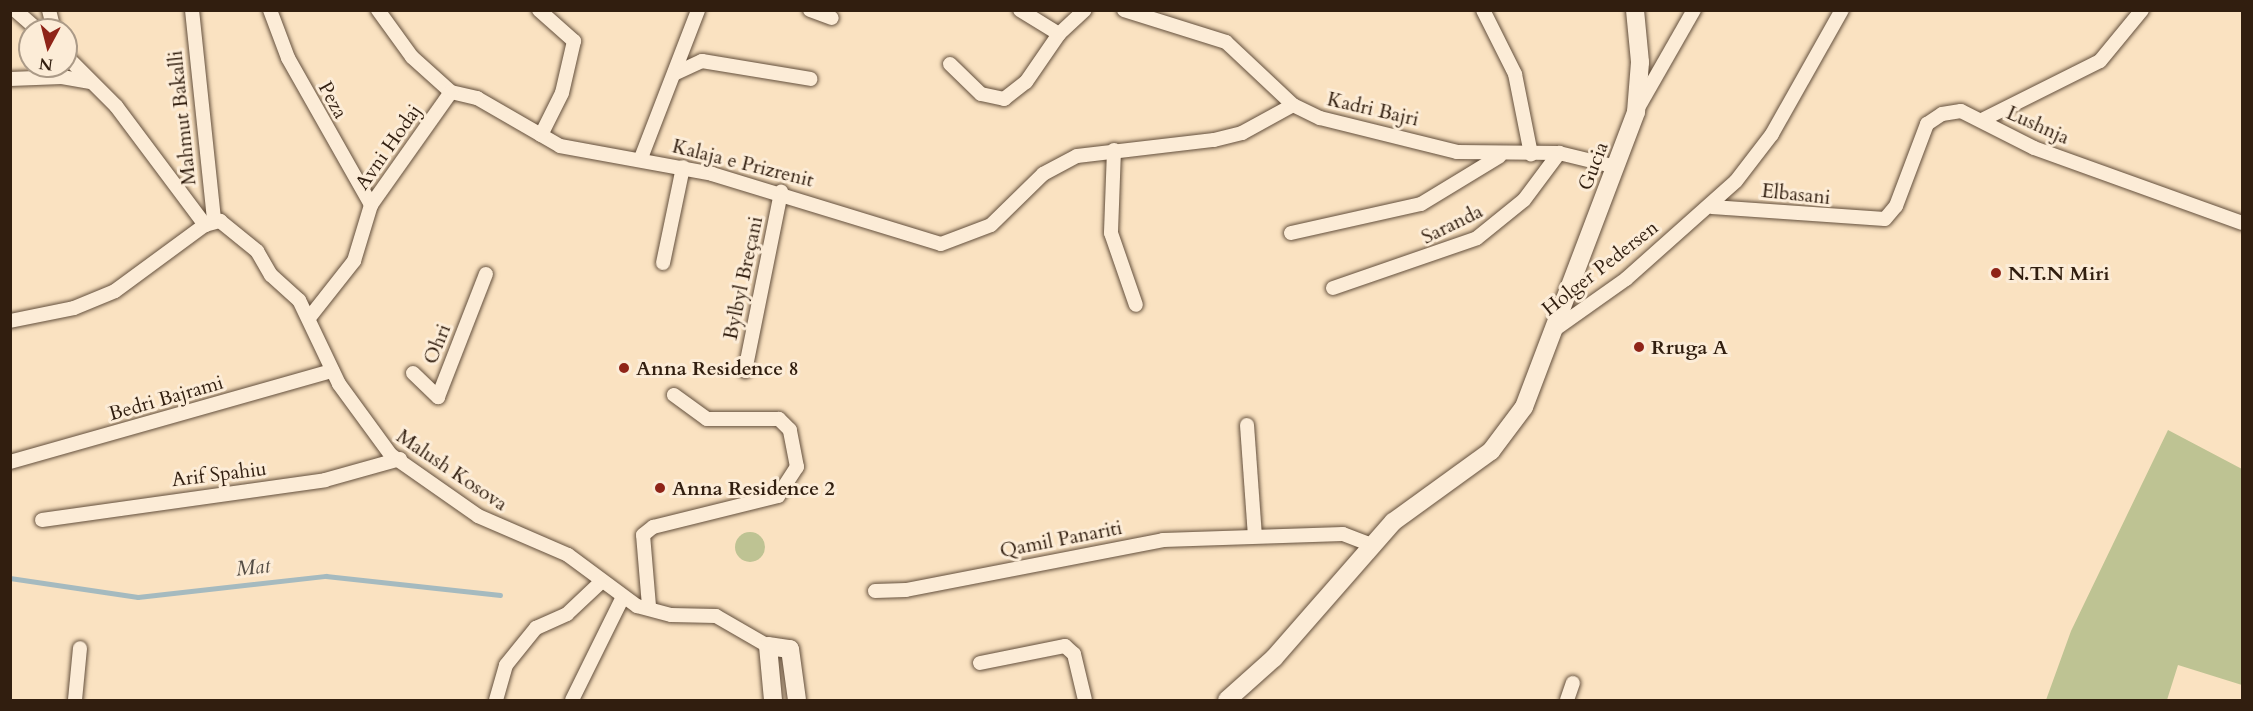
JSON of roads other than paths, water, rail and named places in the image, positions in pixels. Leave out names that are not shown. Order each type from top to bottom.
[{"type":"street","name":"Mahmut Bakalli","points":[[192,10],[210,223]]},
{"type":"street","name":"Peza","points":[[270,10],[288,58],[371,205]]},
{"type":"street","name":"Kalaja e Prizrenit","points":[[378,10],[412,57],[451,92],[477,98],[574,152],[641,158],[683,167],[781,192],[941,244],[991,225],[1060,163],[1114,150],[1214,140],[1242,133],[1293,105]]},
{"type":"street","points":[[539,10],[574,41],[562,93],[541,135]]},
{"type":"street","points":[[641,158],[698,10]]},
{"type":"street","points":[[810,10],[832,18]]},
{"type":"street","points":[[1020,10],[1059,34]]},
{"type":"street","name":"Kadri Bajri","points":[[1124,10],[1226,42],[1293,105],[1320,118],[1457,152],[1500,156],[1559,153],[1616,167]]},
{"type":"street","points":[[1483,10],[1515,74],[1532,154]]},
{"type":"street","name":"Gucia","points":[[1554,330],[1636,112],[1640,62],[1635,10]]},
{"type":"street","points":[[1636,112],[1694,10]]},
{"type":"street","name":"Holger Pedersen","points":[[1227,700],[1274,658],[1371,545],[1418,501],[1486,456],[1511,428],[1524,407],[1554,330],[1712,207],[1772,134],[1842,10]]},
{"type":"street","points":[[1982,120],[2100,61],[2142,10]]},
{"type":"street","points":[[950,64],[981,94],[1004,99],[1026,82],[1059,34],[1080,12]]},
{"type":"street","points":[[674,74],[702,62],[811,79]]},
{"type":"street","name":"Malush Kosova","points":[[78,68],[116,106],[210,223],[257,251],[309,318],[332,371],[375,438],[400,459],[478,516],[568,555],[600,583],[623,597],[671,615],[716,616],[768,646]]},
{"type":"street","points":[[10,79],[62,77],[91,82]]},
{"type":"street","name":"Avni Hodaj","points":[[309,318],[354,261],[371,205],[451,92]]},
{"type":"street","name":"Lushnja","points":[[1876,221],[1896,206],[1933,118],[1960,111],[2034,148],[2242,223]]},
{"type":"street","points":[[1114,150],[1111,233],[1136,305]]},
{"type":"street","name":"Saranda","points":[[1333,288],[1476,238],[1524,200],[1559,153]]},
{"type":"street","name":"Kadri Bajri","points":[[1291,233],[1421,204],[1500,156]]},
{"type":"street","points":[[663,263],[683,167]]},
{"type":"street","name":"Bylbyl Breçani","points":[[745,371],[781,192]]},
{"type":"street","name":"Elbasani","points":[[1712,207],[1876,221]]},
{"type":"street","points":[[10,321],[74,308],[115,291],[210,223]]},
{"type":"street","name":"Ohri","points":[[413,373],[438,397],[486,274]]},
{"type":"street","name":"Bedri Bajrami","points":[[10,462],[332,371]]},
{"type":"street","points":[[649,606],[643,535],[653,527],[778,496],[797,467],[790,430],[779,418],[707,419],[674,395]]},
{"type":"street","points":[[1247,425],[1255,536]]},
{"type":"street","name":"Arif Spahiu","points":[[42,520],[325,480],[400,459]]},
{"type":"street","name":"Qamil Panariti","points":[[875,591],[906,590],[1163,540],[1343,534],[1371,545]]},
{"type":"street","points":[[496,700],[507,665],[536,628],[567,614],[600,583]]},
{"type":"street","points":[[572,700],[623,597]]},
{"type":"street","points":[[773,700],[768,646],[790,649],[797,700]]},
{"type":"street","points":[[980,663],[1065,646],[1074,654],[1084,700]]},
{"type":"street","points":[[75,700],[80,648]]},
{"type":"street","points":[[1567,700],[1573,683]]},
{"type":"waterway","name":"Mat","points":[[10,578],[138,597],[326,576],[500,595]]},
{"type":"place","name":"N.T.N Miri","points":[[1996,273]]},
{"type":"place","name":"Rruga A","points":[[1639,347]]},
{"type":"place","name":"Anna Residence 8","points":[[624,368]]},
{"type":"place","name":"Anna Residence 2","points":[[660,488]]}]
